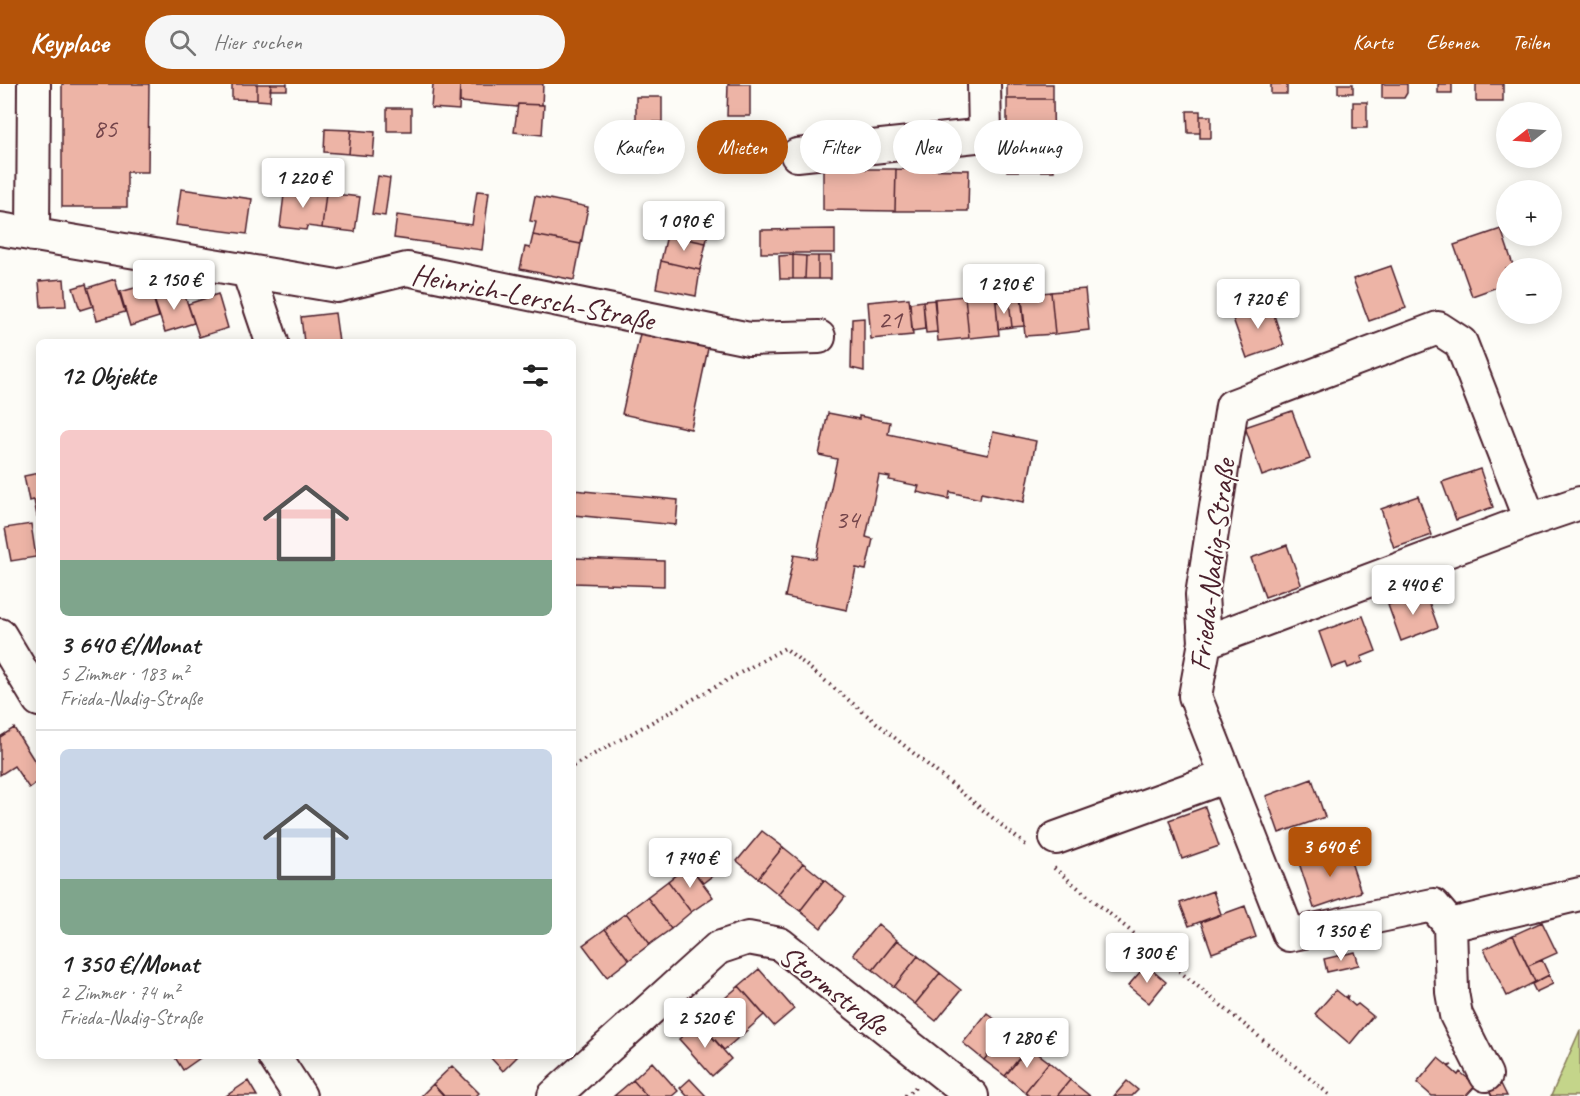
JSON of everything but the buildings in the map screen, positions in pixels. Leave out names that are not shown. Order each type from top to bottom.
[{"type":"street","points":[[33,235],[34,84]]},
{"type":"street","points":[[797,155],[985,135],[984,84]]},
{"type":"street","name":"Heinrich-Lersch-Straße","points":[[0,229],[337,286],[407,269],[749,339],[819,337]]},
{"type":"street","points":[[248,271],[271,339]]},
{"type":"street","name":"Frieda-Nadig-Straße","points":[[1450,925],[1433,905],[1289,935],[1196,696],[1204,642],[1202,595],[1233,406],[1438,328],[1461,343],[1530,520]]},
{"type":"street","points":[[1204,642],[1580,503]]},
{"type":"street","points":[[0,635],[20,688]]},
{"type":"street","points":[[1048,852],[1227,776]]},
{"type":"street","points":[[1486,1075],[1456,1015],[1452,992],[1450,925],[1580,894]]},
{"type":"street","name":"Stormstraße","points":[[554,1096],[718,948],[748,938],[780,944],[972,1096]]},
{"type":"street","points":[[276,1059],[300,1096]]},
{"type":"path","points":[[576,764],[785,648],[1048,852],[1331,1096]]},
{"type":"green space","points":[[1580,1030],[1580,1096],[1551,1096]]}]
